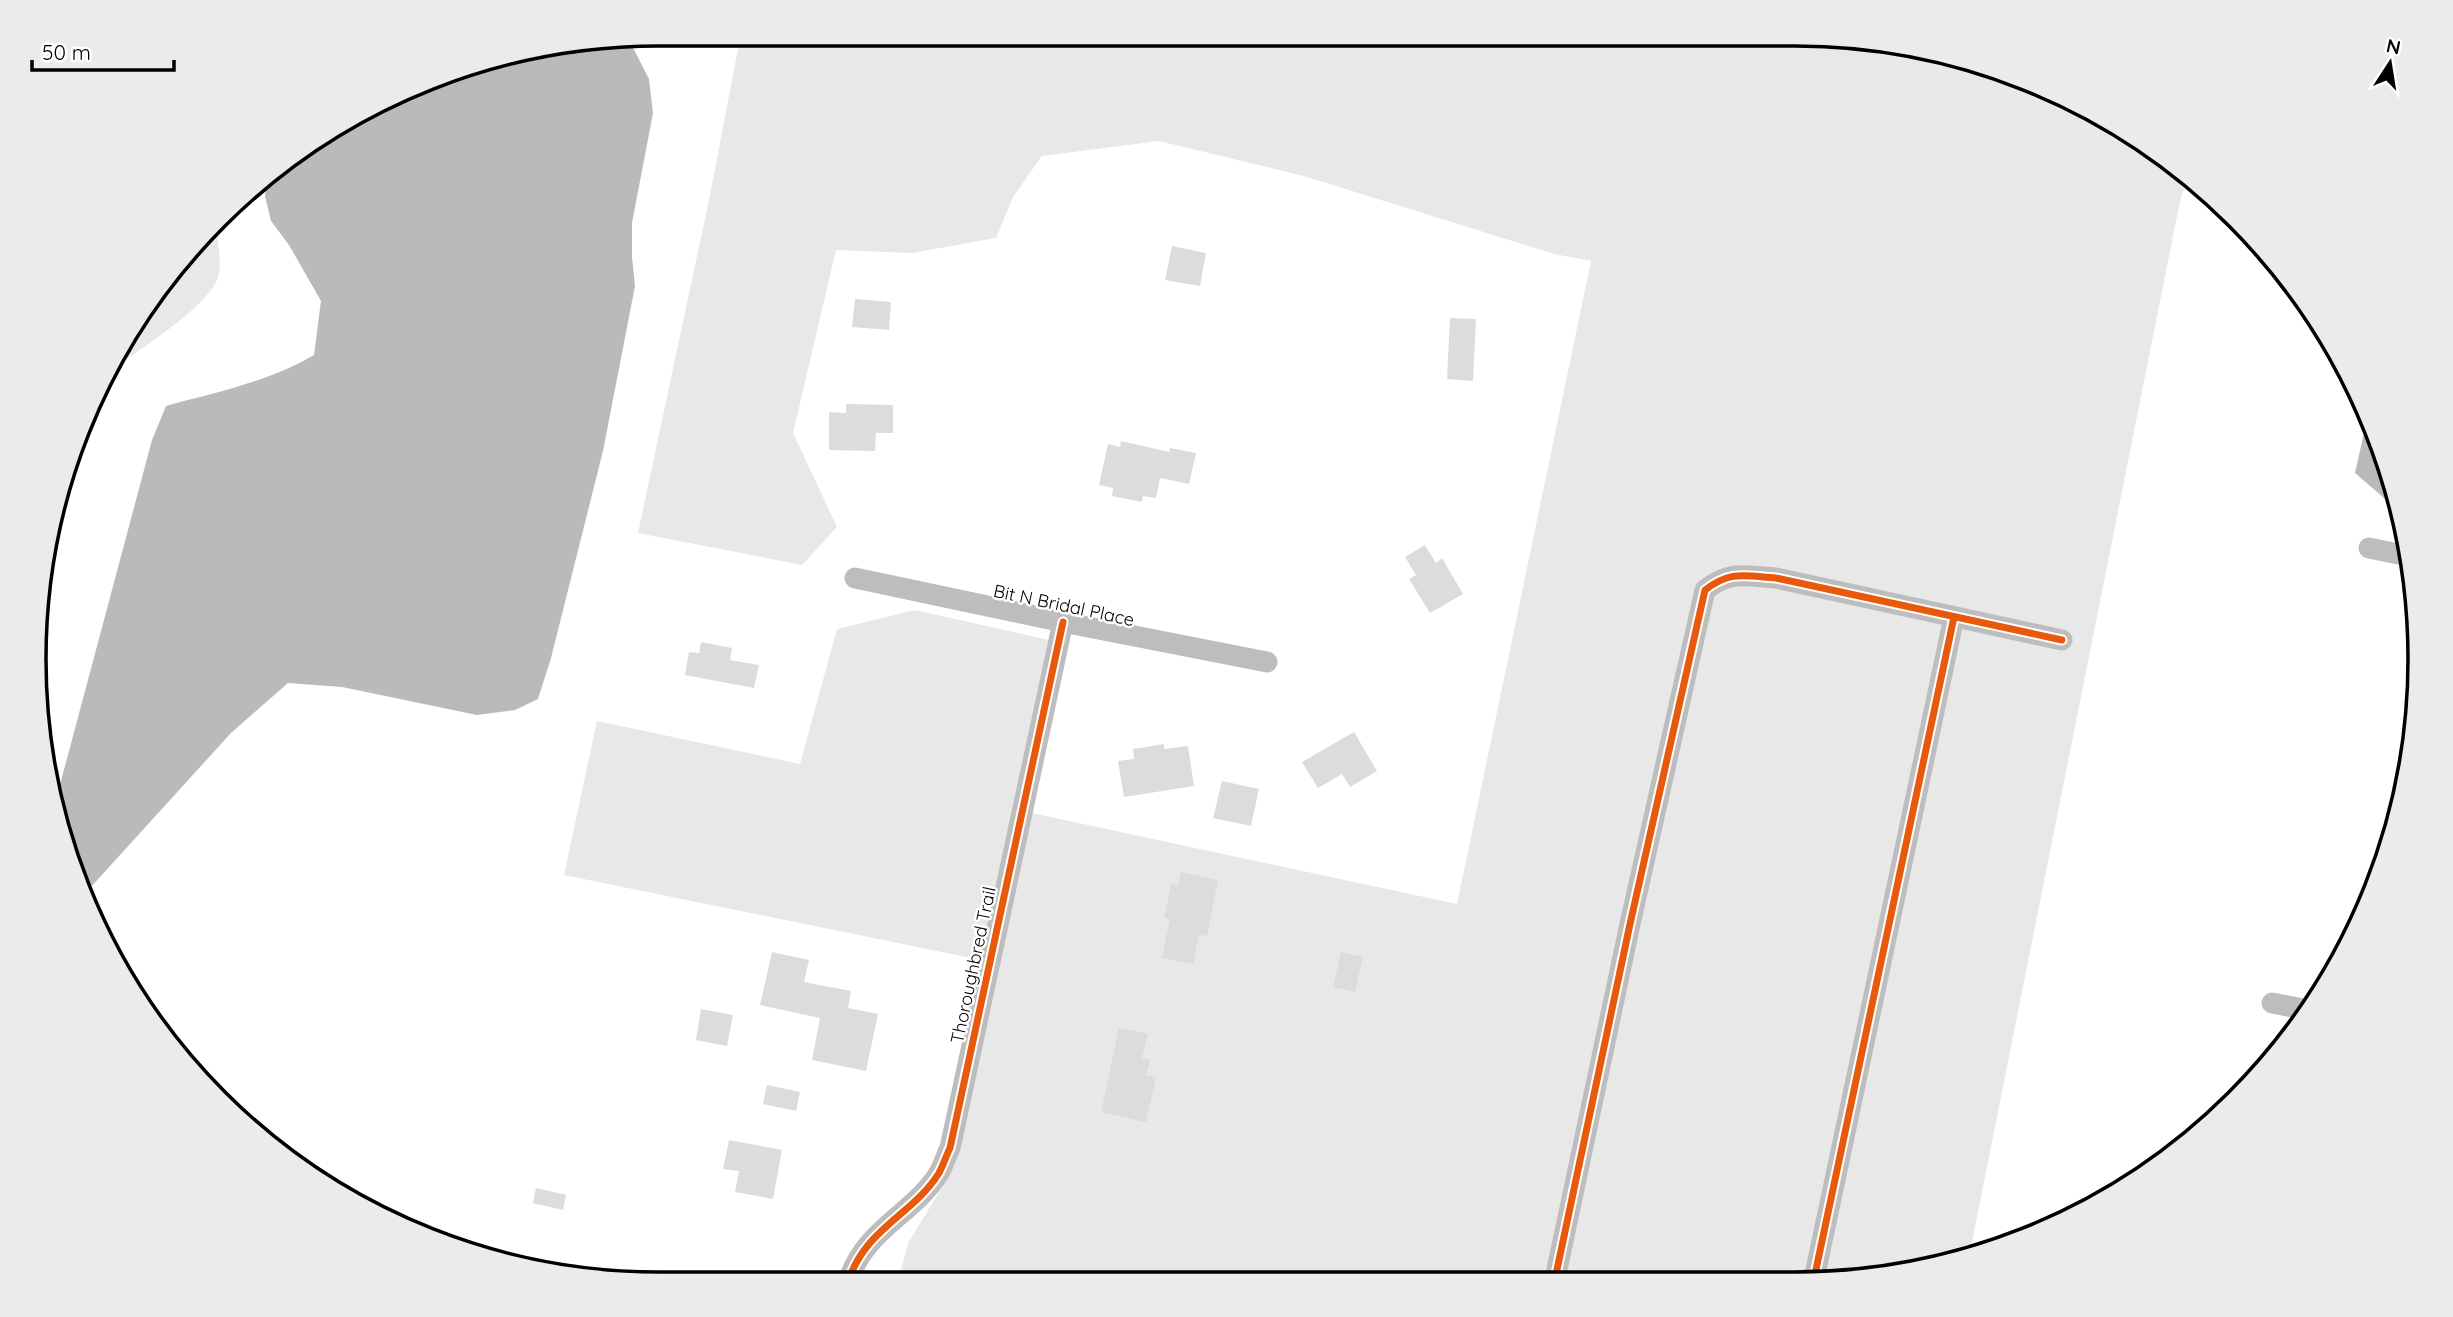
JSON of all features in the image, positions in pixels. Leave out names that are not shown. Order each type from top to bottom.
[{"type":"street","points":[[2369,548],[2398,554]]},
{"type":"street","points":[[1556,1272],[1705,590],[1720,579],[1740,575],[1776,578],[2062,640]]},
{"type":"street","name":"Bit N Bridal Place","points":[[855,578],[1267,662]]},
{"type":"street","points":[[1816,1271],[1954,617]]},
{"type":"street","name":"Thoroughbred Trail","points":[[852,1272],[856,1261],[872,1240],[920,1195],[939,1173],[950,1148],[1062,622]]},
{"type":"street","points":[[2272,1003],[2298,1008]]},
{"type":"shaded area","points":[[739,46],[1835,47],[1914,57],[1992,78],[2066,109],[2135,149],[2168,172],[2185,186],[1971,1245],[1914,1260],[1875,1266],[1795,1272],[901,1272],[908,1243],[941,1189],[959,1150],[1032,813],[1457,904],[1591,261],[1554,254],[1304,176],[1159,141],[1042,156],[1013,197],[996,238],[912,253],[836,250],[793,433],[837,527],[802,565],[638,533],[710,195]]},
{"type":"shaded area","points":[[632,47],[649,79],[653,113],[632,223],[635,286],[603,451],[551,658],[538,699],[515,710],[477,715],[342,687],[288,683],[231,733],[90,888],[66,817],[59,788],[152,440],[166,406],[260,379],[314,355],[321,301],[289,245],[271,221],[266,188],[285,172],[352,128],[424,92],[500,66],[578,51]]},
{"type":"shaded area","points":[[217,234],[220,266],[213,288],[191,311],[124,360],[128,352],[172,285]]},
{"type":"shaded area","points":[[2364,432],[2387,499],[2355,473]]},
{"type":"shaded area","points":[[915,610],[1049,640],[981,960],[564,875],[597,721],[800,764],[837,629]]},
{"type":"building","points":[[1172,246],[1206,253],[1200,286],[1165,280]]},
{"type":"building","points":[[855,299],[891,302],[889,330],[852,327]]},
{"type":"building","points":[[1450,318],[1476,319],[1473,381],[1447,379]]},
{"type":"building","points":[[846,404],[893,405],[893,433],[876,433],[875,451],[829,450],[829,412],[846,413]]},
{"type":"building","points":[[1121,441],[1169,452],[1170,448],[1196,453],[1189,484],[1160,478],[1156,498],[1143,496],[1142,502],[1112,496],[1113,488],[1099,485],[1108,444],[1120,447]]},
{"type":"building","points":[[1425,545],[1436,563],[1442,558],[1463,594],[1430,613],[1409,579],[1416,575],[1405,557]]},
{"type":"building","points":[[701,642],[732,648],[730,660],[759,665],[754,688],[685,675],[689,652],[699,653]]},
{"type":"building","points":[[1354,732],[1377,771],[1350,787],[1342,774],[1318,788],[1302,762]]},
{"type":"building","points":[[1164,744],[1164,749],[1188,746],[1194,786],[1124,797],[1118,761],[1134,759],[1133,749]]},
{"type":"building","points":[[1222,781],[1259,789],[1251,826],[1213,818]]},
{"type":"building","points":[[1181,872],[1218,880],[1207,936],[1199,934],[1193,964],[1162,958],[1170,919],[1164,918],[1171,884],[1178,885]]},
{"type":"building","points":[[772,952],[809,960],[804,982],[851,991],[848,1008],[878,1014],[866,1071],[812,1060],[820,1018],[760,1005]]},
{"type":"building","points":[[1341,952],[1363,957],[1355,992],[1333,987]]},
{"type":"building","points":[[701,1009],[733,1015],[727,1046],[696,1040]]},
{"type":"building","points":[[1119,1028],[1148,1034],[1142,1058],[1150,1060],[1146,1075],[1156,1077],[1146,1122],[1101,1112]]},
{"type":"building","points":[[767,1085],[800,1092],[796,1111],[763,1104]]},
{"type":"building","points":[[729,1140],[782,1150],[773,1199],[735,1192],[739,1171],[723,1169]]},
{"type":"building","points":[[536,1188],[566,1195],[563,1210],[533,1203]]},
{"type":"cycle path","points":[[1556,1272],[1630,924],[1705,590],[1731,577],[1776,578],[2062,640]]},
{"type":"cycle path","points":[[1816,1271],[1954,617]]},
{"type":"cycle path","points":[[852,1272],[877,1235],[928,1188],[939,1173],[950,1148],[1063,622]]}]
